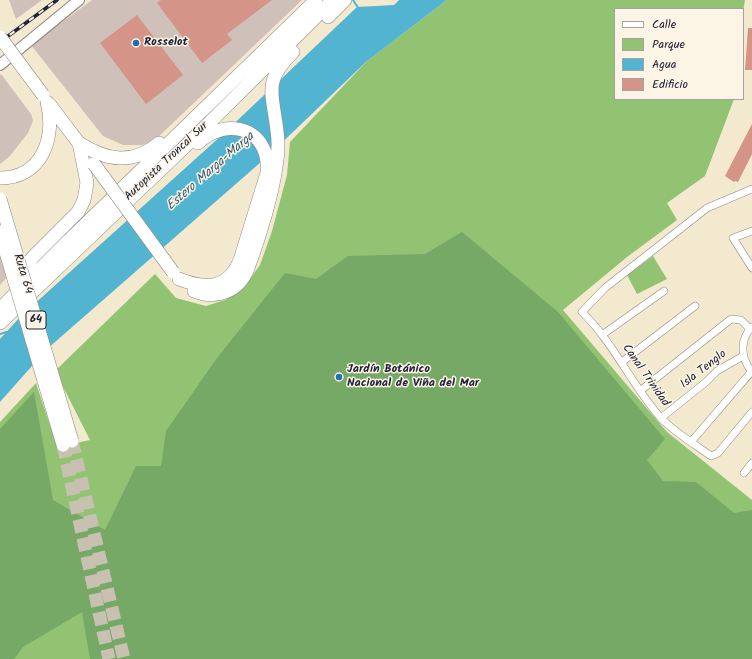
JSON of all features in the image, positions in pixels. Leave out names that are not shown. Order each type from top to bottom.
[{"type":"highway","points":[[79,143],[88,149],[116,158],[134,157],[146,153],[176,127],[278,28],[310,0]]},
{"type":"highway","name":"Autopista Troncal Sur","points":[[0,309],[66,242],[316,0]]},
{"type":"highway","name":"Autopista Troncal Sur","points":[[0,323],[59,264],[199,133],[333,0]]},
{"type":"highway","points":[[0,38],[176,275],[193,291],[212,295],[230,290],[240,282],[249,265],[276,169],[278,140],[271,92],[274,78],[284,60],[345,0]]},
{"type":"highway","points":[[0,178],[16,176],[27,170],[43,153],[48,141],[50,127],[45,99]]},
{"type":"highway","points":[[59,264],[101,232],[210,133],[228,128],[241,130],[252,135],[261,144],[266,155],[268,167],[240,260],[230,276],[219,284],[207,286],[194,285],[176,275]]},
{"type":"highway","points":[[0,298],[33,257],[82,206],[86,194],[87,183],[79,143]]},
{"type":"highway","name":"Ruta 64","points":[[0,199],[68,443],[0,232]]},
{"type":"main road","points":[[0,56],[26,36],[79,0]]},
{"type":"main road","points":[[0,65],[60,14]]},
{"type":"street","name":"Canal Trinidad","points":[[752,189],[707,208],[605,288],[582,312],[602,335],[622,362],[640,391],[661,418],[711,456],[718,454],[752,412]]},
{"type":"street","points":[[752,231],[733,238],[752,268]]},
{"type":"street","points":[[602,335],[664,291]]},
{"type":"street","points":[[622,362],[695,306]]},
{"type":"street","points":[[640,391],[731,320],[740,320],[751,328],[745,339],[743,356],[752,371],[691,442]]},
{"type":"street","name":"Isla Tenglo","points":[[661,418],[706,382],[717,371],[743,356]]},
{"type":"street","points":[[744,473],[752,463]]},
{"type":"shaded area","points":[[9,0],[42,0],[16,19]]},
{"type":"shaded area","points":[[92,0],[302,0],[155,140],[142,145],[123,145],[103,136],[31,45]]},
{"type":"shaded area","points":[[1,74],[31,114],[33,121],[28,133],[9,157],[0,164],[0,75]]},
{"type":"shaded area","points":[[0,234],[18,265],[0,285]]},
{"type":"green space","name":"Jardín Botánico Nacional de Viña del Mar","points":[[447,0],[745,0],[744,8],[614,8],[614,100],[734,100],[705,176],[667,203],[677,220],[627,257],[563,310],[667,432],[752,500],[752,659],[0,659],[0,422],[36,383],[57,447],[90,440],[55,371],[155,274],[176,298],[206,306],[225,300],[245,286],[260,265],[272,231],[287,175],[290,142],[367,61]]},
{"type":"green space","name":"Jardín Botánico Nacional de Viña del Mar","points":[[462,232],[558,312],[665,439],[647,460],[663,481],[696,482],[734,513],[752,510],[752,659],[90,659],[82,612],[23,647],[14,659],[0,659],[0,429],[34,392],[53,500],[105,530],[136,466],[161,466],[166,431],[217,358],[285,273],[316,279],[348,256],[425,254]]},
{"type":"green space","points":[[653,256],[667,279],[637,294],[627,275]]},
{"type":"water","name":"Estero Marga-Marga","points":[[399,0],[447,0],[367,61],[269,155],[47,349],[0,402],[0,339],[21,316],[222,135],[357,7],[394,5]]},
{"type":"building","points":[[161,0],[272,0],[227,34],[232,40],[202,63],[157,3]]},
{"type":"building","points":[[137,15],[183,75],[146,104],[100,43]]},
{"type":"building","points":[[748,28],[752,28],[752,70],[745,70]]},
{"type":"building","points":[[752,124],[752,154],[738,182],[734,182],[725,176]]},
{"type":"waterway","points":[[353,0],[359,9]]},
{"type":"waterway","points":[[0,334],[7,332]]},
{"type":"tunnel","points":[[72,441],[124,659]]},
{"type":"tunnel","points":[[63,445],[109,659]]},
{"type":"railway","points":[[0,42],[57,0]]},
{"type":"place","name":"Rosselot","points":[[136,43]]},
{"type":"place","name":"Jardín Botánico Nacional de Viña del Mar","points":[[339,377]]}]
